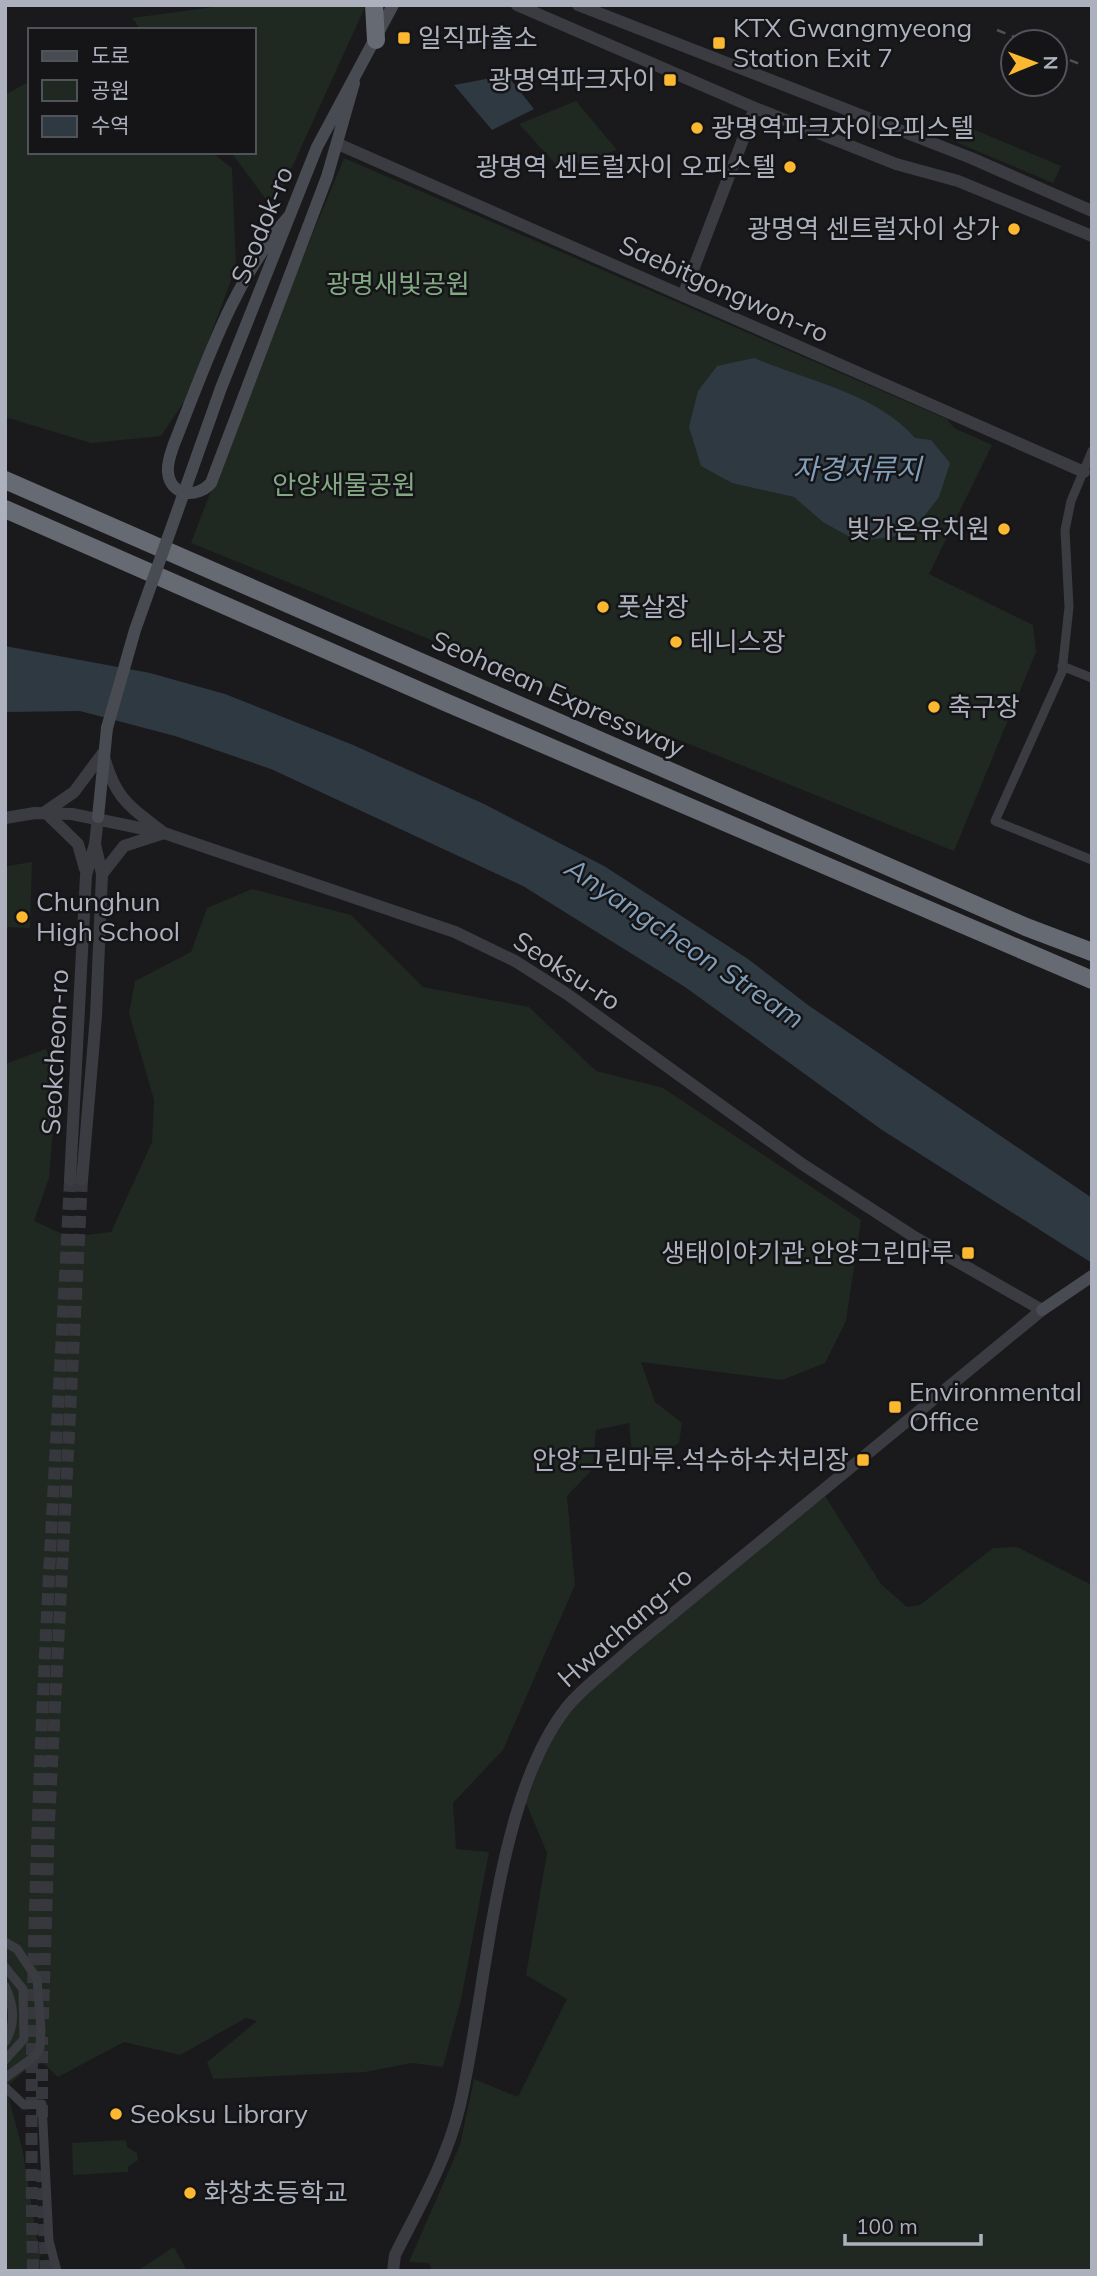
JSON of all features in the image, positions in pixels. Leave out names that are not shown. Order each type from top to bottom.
[{"type":"highway","points":[[376,40],[389,7]]},
{"type":"highway","name":"Seohaean Expressway","points":[[5,480],[1026,927],[1092,951]]},
{"type":"highway","name":"Seohaean Expressway","points":[[5,509],[445,702],[1092,980]]},
{"type":"main road","name":"Seodok-ro","points":[[107,728],[135,630],[192,470],[290,215],[317,147],[376,40]]},
{"type":"main road","points":[[290,215],[262,246],[232,302],[174,444],[168,462],[168,475],[171,484],[182,492],[200,491],[211,483],[338,144],[354,83]]},
{"type":"main road","name":"Seokcheon-ro","points":[[98,817],[107,728]]},
{"type":"main road","points":[[1042,1310],[1092,1276]]},
{"type":"street","points":[[517,5],[755,108],[896,164],[958,181],[1092,236]]},
{"type":"street","points":[[578,5],[971,158],[1092,211]]},
{"type":"street","points":[[683,296],[755,108]]},
{"type":"street","name":"Saebitgongwon-ro","points":[[338,144],[1088,473]]},
{"type":"street","points":[[1092,451],[1088,473],[1071,501],[1065,530],[1069,607],[1062,666],[995,821],[1092,860]]},
{"type":"street","points":[[1062,666],[1092,678]]},
{"type":"street","points":[[86,875],[78,844],[45,812],[74,792],[103,753]]},
{"type":"street","points":[[103,753],[111,782],[120,797],[164,833]]},
{"type":"street","name":"Seoksu-ro","points":[[5,818],[45,812],[98,817],[164,833],[455,933],[515,961],[567,994],[802,1164],[916,1238],[1042,1310]]},
{"type":"street","name":"Seokcheon-ro","points":[[95,844],[102,873],[96,1016],[76,1180],[86,875],[95,844],[98,817]]},
{"type":"street","points":[[102,873],[124,846],[164,833]]},
{"type":"street","name":"Hwachang-ro","points":[[393,2271],[395,2255],[444,2160],[459,2108],[516,1817],[534,1762],[568,1707],[630,1649],[1042,1310]]},
{"type":"street","points":[[5,1942],[17,1949],[37,1979],[41,2038],[35,2056],[5,2078]]},
{"type":"street","points":[[5,1968],[23,1989],[24,2039],[5,2060]]},
{"type":"street","points":[[5,2042],[12,2032],[13,2005],[6,1987],[23,1989],[37,1979]]},
{"type":"street","points":[[12,2032],[24,2039],[41,2038]]},
{"type":"street","points":[[5,2087],[24,2105],[42,2104],[49,2241],[57,2271]]},
{"type":"green space","points":[[228,5],[366,5],[273,209],[232,154],[256,154],[256,28],[140,28],[132,18]]},
{"type":"green space","points":[[28,82],[28,154],[214,154],[232,168],[236,267],[188,396],[161,436],[91,443],[5,417],[5,95]]},
{"type":"green space","points":[[576,101],[617,150],[560,169],[519,124]]},
{"type":"green space","points":[[963,125],[1061,166],[1053,183],[956,142]]},
{"type":"green space","points":[[344,158],[947,419],[954,428],[992,445],[929,574],[1033,625],[1036,652],[954,851],[191,543],[271,334]]},
{"type":"green space","points":[[5,856],[7,866],[32,862],[30,928],[5,927]]},
{"type":"green space","points":[[252,889],[351,915],[423,987],[529,1007],[596,1071],[663,1088],[861,1220],[846,1321],[825,1363],[782,1380],[641,1362],[655,1402],[682,1423],[679,1443],[650,1460],[632,1454],[629,1423],[596,1430],[592,1470],[567,1496],[575,1585],[503,1750],[453,1803],[456,1849],[489,1852],[461,2000],[443,2067],[412,2063],[365,2072],[213,2079],[207,2062],[257,2021],[246,2018],[180,2055],[124,2042],[58,2077],[43,2063],[31,2066],[6,2087],[23,2152],[42,2271],[5,2271],[5,1064],[46,1049],[57,1079],[49,1178],[34,1221],[69,1237],[111,1232],[152,1142],[154,1100],[129,1013],[135,981],[191,952],[207,908]]},
{"type":"green space","points":[[825,1496],[881,1584],[907,1607],[920,1605],[993,1548],[1017,1547],[1092,1585],[1092,2271],[432,2271],[429,2263],[409,2262],[460,2145],[474,2079],[518,2097],[567,1999],[526,1975],[547,1853],[526,1803],[548,1744],[572,1708],[619,1660]]},
{"type":"green space","points":[[126,2140],[127,2147],[137,2153],[138,2160],[128,2167],[128,2172],[73,2175],[72,2143]]},
{"type":"green space","points":[[174,2247],[187,2271],[137,2271]]},
{"type":"water","points":[[507,75],[534,109],[492,130],[454,85]]},
{"type":"water","name":"자경저류지","points":[[754,358],[861,399],[899,423],[915,438],[931,440],[950,463],[939,497],[921,520],[893,537],[857,541],[823,522],[794,497],[732,483],[701,466],[689,427],[698,391],[717,366]]},
{"type":"water","name":"Anyangcheon Stream","points":[[5,646],[150,673],[225,694],[353,745],[484,804],[604,866],[748,959],[808,1005],[1092,1198],[1092,1263],[882,1130],[685,987],[523,886],[271,769],[175,736],[80,711],[5,712]]},
{"type":"tunnel","points":[[33,2271],[36,1862],[70,1180]]},
{"type":"tunnel","points":[[43,2019],[49,1823],[82,1180]]},
{"type":"tunnel","points":[[42,2037],[42,2117]]},
{"type":"tunnel","points":[[42,2170],[46,2271]]},
{"type":"railway","points":[[1069,60],[1082,65]]},
{"type":"place","name":"일직파출소","points":[[404,38]]},
{"type":"place","name":"KTX Gwangmyeong Station Exit 7","points":[[719,43]]},
{"type":"place","name":"광명역파크자이","points":[[670,80]]},
{"type":"place","name":"광명역파크자이오피스텔","points":[[697,128]]},
{"type":"place","name":"광명역 센트럴자이 오피스텔","points":[[790,167]]},
{"type":"place","name":"광명역 센트럴자이 상가","points":[[1014,229]]},
{"type":"place","name":"빛가온유치원","points":[[1004,529]]},
{"type":"place","name":"풋살장","points":[[603,607]]},
{"type":"place","name":"테니스장","points":[[676,642]]},
{"type":"place","name":"축구장","points":[[934,707]]},
{"type":"place","name":"Chunghun High School","points":[[22,917]]},
{"type":"place","name":"생태이야기관.안양그린마루","points":[[968,1253]]},
{"type":"place","name":"Environmental Office","points":[[895,1407]]},
{"type":"place","name":"안양그린마루.석수하수처리장","points":[[863,1460]]},
{"type":"place","name":"Seoksu Library","points":[[116,2114]]},
{"type":"place","name":"화창초등학교","points":[[190,2193]]},
{"type":"park label","name":"광명새빛공원","points":[[398,284]]},
{"type":"park label","name":"안양새물공원","points":[[344,485]]}]
